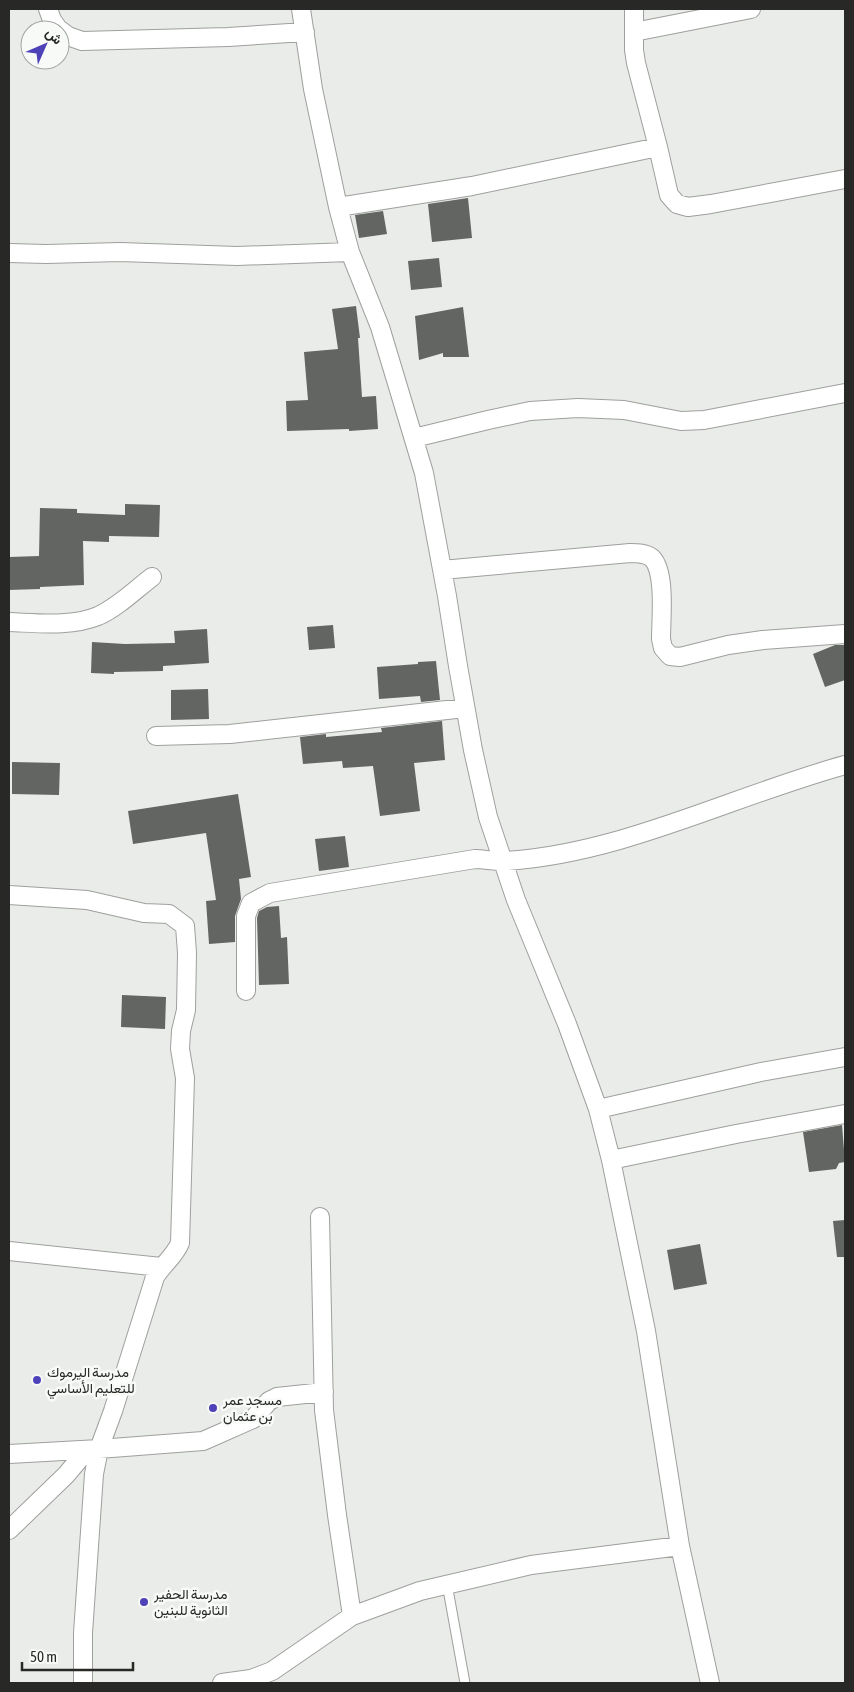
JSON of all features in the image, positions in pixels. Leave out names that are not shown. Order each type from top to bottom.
[{"type":"street","points":[[302,9],[314,89],[338,207],[350,252],[380,327],[424,473],[465,708],[488,817],[516,900],[567,1024],[598,1109],[611,1160],[646,1331],[680,1546],[710,1683]]},
{"type":"street","points":[[634,9],[634,50],[636,63],[672,201],[682,206],[711,204],[845,179]]},
{"type":"street","points":[[634,32],[751,9]]},
{"type":"street","points":[[70,37],[82,41],[228,37],[305,32]]},
{"type":"street","points":[[338,207],[472,186],[658,146]]},
{"type":"street","points":[[9,254],[120,252],[237,256],[350,252]]},
{"type":"street","points":[[414,438],[530,412],[578,408],[624,410],[682,422],[704,420],[845,393]]},
{"type":"street","points":[[442,570],[630,553],[651,557],[658,567],[661,578],[660,639],[663,648],[670,656],[680,657],[728,645],[763,640],[845,634]]},
{"type":"street","points":[[9,622],[60,623],[81,621],[99,615],[152,577]]},
{"type":"street","points":[[156,736],[230,734],[465,708]]},
{"type":"street","points":[[246,991],[246,916],[252,903],[270,893],[475,859],[503,862],[550,856],[615,841],[711,810],[773,787],[845,765]]},
{"type":"street","points":[[9,895],[87,900],[144,913],[169,914],[185,926],[187,953],[186,1010],[181,1031],[180,1049],[185,1078],[180,1243],[177,1251],[161,1267],[155,1277],[113,1411],[93,1450],[9,1530]]},
{"type":"street","points":[[598,1109],[761,1072],[845,1057]]},
{"type":"street","points":[[611,1160],[845,1114]]},
{"type":"street","points":[[320,1217],[324,1410],[352,1616]]},
{"type":"street","points":[[9,1251],[161,1267]]},
{"type":"street","points":[[9,1454],[93,1450],[204,1441],[253,1419],[268,1402],[277,1397],[324,1392]]},
{"type":"street","points":[[83,1683],[83,1633],[94,1474],[93,1450]]},
{"type":"street","points":[[222,1683],[251,1679],[272,1671],[352,1616],[420,1591],[531,1565],[680,1546]]},
{"type":"lane","points":[[447,1584],[465,1683]]},
{"type":"building","points":[[468,198],[472,238],[432,242],[428,204]]},
{"type":"building","points":[[383,211],[387,234],[359,238],[355,215]]},
{"type":"building","points":[[439,258],[442,287],[411,290],[408,261]]},
{"type":"building","points":[[356,306],[360,338],[358,338],[362,397],[376,396],[378,429],[287,431],[286,401],[308,400],[304,352],[338,349],[332,309]]},
{"type":"building","points":[[463,307],[469,357],[443,357],[443,353],[419,360],[415,316]]},
{"type":"building","points":[[125,504],[160,505],[159,537],[109,536],[109,542],[83,541],[84,585],[9,590],[9,557],[39,556],[40,508],[77,509],[77,513],[125,515]]},
{"type":"building","points":[[333,625],[335,648],[309,650],[307,627]]},
{"type":"building","points":[[207,629],[209,663],[163,666],[163,671],[114,672],[114,674],[91,673],[92,642],[125,644],[175,643],[174,631]]},
{"type":"building","points":[[835,645],[845,645],[845,680],[825,687],[813,654]]},
{"type":"building","points":[[436,661],[440,700],[421,702],[420,696],[379,699],[377,667]]},
{"type":"building","points":[[208,689],[209,719],[171,720],[171,690]]},
{"type":"building","points":[[442,721],[445,760],[414,763],[420,811],[380,816],[373,766],[343,768],[342,761],[303,764],[300,737],[326,734],[326,737],[382,732],[381,728]]},
{"type":"building","points":[[12,762],[60,763],[59,795],[12,794]]},
{"type":"building","points":[[238,794],[251,877],[239,879],[241,899],[235,916],[235,942],[209,944],[206,901],[216,900],[206,833],[133,844],[128,811]]},
{"type":"building","points":[[345,836],[349,867],[319,871],[315,839]]},
{"type":"building","points":[[279,906],[281,938],[287,937],[289,984],[259,985],[257,918],[259,911],[267,907]]},
{"type":"building","points":[[122,995],[166,997],[165,1029],[121,1027]]},
{"type":"building","points":[[842,1125],[845,1162],[839,1163],[836,1169],[809,1172],[803,1132]]},
{"type":"building","points":[[845,1220],[845,1257],[837,1257],[833,1221]]},
{"type":"building","points":[[700,1244],[707,1284],[674,1290],[667,1250]]},
{"type":"place","name":"مدرسة اليرموك للتعليم الأساسي","points":[[37,1380]]},
{"type":"place","name":"مسجد عمر بن عثمان","points":[[213,1408]]},
{"type":"place","name":"مدرسة الحفير الثانوية للبنين","points":[[144,1602]]}]
